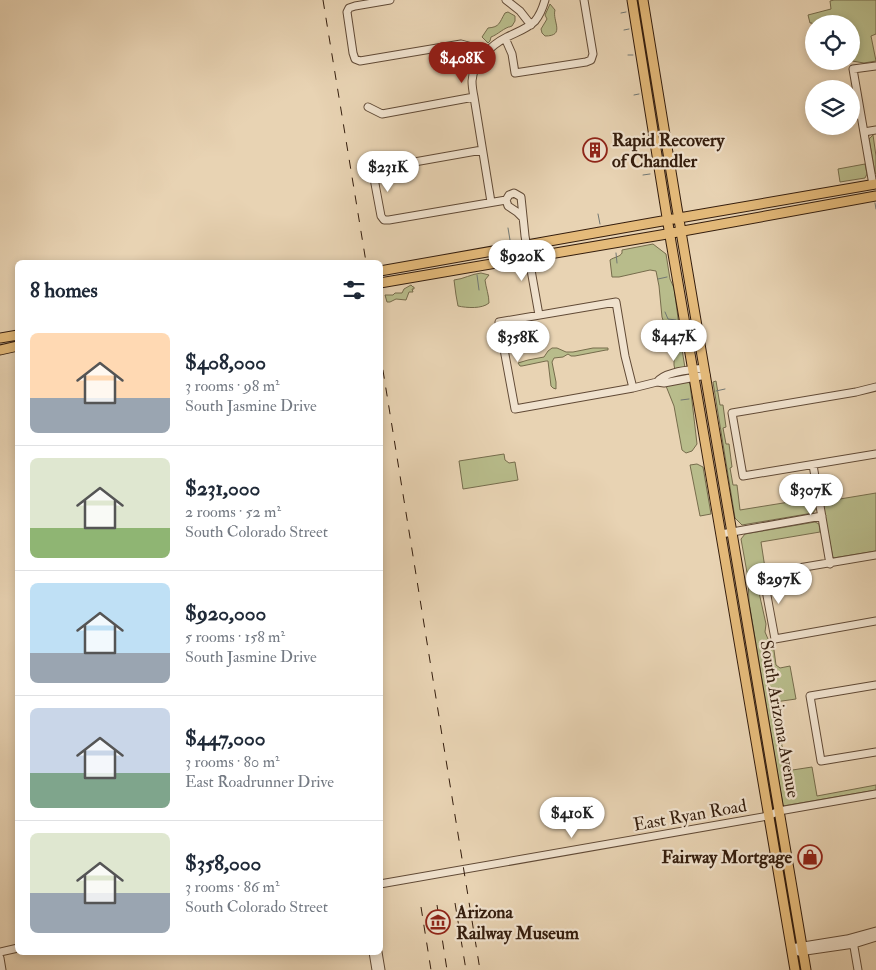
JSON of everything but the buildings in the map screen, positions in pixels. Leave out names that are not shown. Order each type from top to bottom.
[{"type":"main road","name":"South Arizona Avenue","points":[[632,0],[795,970]]},
{"type":"main road","name":"South Arizona Avenue","points":[[643,0],[806,970]]},
{"type":"main road","points":[[645,80],[656,78]]},
{"type":"main road","points":[[383,270],[874,185]]},
{"type":"main road","points":[[383,282],[670,234],[876,196]]},
{"type":"main road","points":[[0,338],[15,336]]},
{"type":"main road","points":[[0,350],[15,347]]},
{"type":"street","points":[[390,0],[349,8],[347,12],[355,59],[360,61],[461,44],[472,47],[483,56]]},
{"type":"street","points":[[506,0],[520,11],[531,25]]},
{"type":"street","points":[[491,202],[472,80],[476,66],[483,56],[505,38],[531,25],[543,8],[545,0]]},
{"type":"street","points":[[505,38],[512,54],[515,73],[591,60],[593,54],[584,0]]},
{"type":"street","points":[[874,185],[853,69],[876,66]]},
{"type":"street","points":[[368,108],[382,114],[474,97]]},
{"type":"street","points":[[864,132],[876,130]]},
{"type":"street","points":[[482,150],[375,169],[373,173],[381,216],[384,220],[389,220],[506,200]]},
{"type":"street","points":[[506,200],[509,195],[514,194],[521,198],[539,315]]},
{"type":"street","points":[[506,200],[508,206],[523,218]]},
{"type":"street","points":[[633,388],[625,356],[616,302],[499,322],[515,409],[633,388],[657,382],[660,378],[667,375],[705,372]]},
{"type":"street","points":[[876,387],[732,413],[743,476],[876,454]]},
{"type":"street","points":[[813,465],[830,564]]},
{"type":"street","points":[[721,534],[822,516]]},
{"type":"street","points":[[876,555],[762,574],[774,639],[876,621]]},
{"type":"street","points":[[876,685],[810,696],[822,761],[876,752]]},
{"type":"street","name":"East Ryan Road","points":[[383,883],[768,816],[779,811],[876,794]]},
{"type":"street","points":[[853,941],[876,932]]},
{"type":"street","points":[[791,951],[876,938]]},
{"type":"street","points":[[853,941],[858,970]]},
{"type":"street","points":[[0,952],[15,949]]},
{"type":"street","points":[[374,955],[376,970]]},
{"type":"street","points":[[378,955],[381,970]]},
{"type":"street","points":[[0,958],[2,970]]},
{"type":"green space","points":[[876,0],[876,34],[871,36],[876,61],[860,62],[860,15],[808,15],[831,9],[830,1]]},
{"type":"green space","points":[[550,4],[555,10],[557,31],[545,36],[541,29],[547,19],[545,15]]},
{"type":"green space","points":[[508,12],[515,16],[512,26],[491,37],[488,43],[482,37],[488,28],[497,25],[505,13]]},
{"type":"green space","points":[[465,52],[470,56],[468,60],[472,63],[469,71],[464,75],[461,72],[461,54]]},
{"type":"green space","points":[[873,135],[876,156],[876,174],[869,139]]},
{"type":"green space","points":[[865,164],[867,174],[865,178],[840,182],[838,169]]},
{"type":"green space","points":[[653,244],[666,254],[670,279],[674,288],[685,368],[675,370],[674,358],[670,353],[669,338],[662,317],[656,271],[650,270],[612,277],[610,260],[620,255],[622,250]]},
{"type":"green space","points":[[481,273],[489,275],[485,280],[489,303],[470,308],[458,306],[454,280]]},
{"type":"green space","points":[[411,285],[414,287],[412,289],[413,292],[409,292],[406,300],[396,299],[387,302],[385,295],[402,293],[404,289]]},
{"type":"green space","points":[[552,348],[566,352],[593,348],[608,348],[608,350],[575,356],[568,354],[563,357],[554,358],[552,362],[556,389],[551,386],[548,361],[522,366],[518,363],[544,357]]},
{"type":"green space","points":[[688,381],[690,384],[697,444],[692,451],[686,453],[682,450],[674,406],[666,386]]},
{"type":"green space","points":[[716,381],[720,405],[723,405],[726,427],[723,428],[726,444],[729,444],[732,467],[730,468],[733,485],[737,485],[740,510],[814,498],[816,509],[813,513],[742,525],[735,518],[713,382]]},
{"type":"green space","points":[[504,454],[505,460],[509,463],[515,462],[518,480],[463,489],[459,461]]},
{"type":"green space","points":[[697,464],[703,467],[711,514],[700,516],[690,465]]},
{"type":"green space","points":[[876,493],[876,551],[833,558],[821,496],[839,494],[840,499]]},
{"type":"green space","points":[[815,522],[819,524],[820,532],[761,542],[765,568],[759,572],[756,579],[766,624],[765,632],[768,639],[773,643],[776,665],[780,668],[790,666],[796,699],[775,702],[786,771],[812,767],[817,796],[876,785],[876,790],[783,806],[749,602],[748,578],[741,539],[745,534]]},
{"type":"waterway","points":[[621,13],[626,12]]},
{"type":"waterway","points":[[624,30],[629,29]]},
{"type":"waterway","points":[[628,55],[633,55]]},
{"type":"waterway","points":[[634,95],[639,94]]},
{"type":"waterway","points":[[643,175],[650,174]]},
{"type":"waterway","points":[[875,203],[876,209]]},
{"type":"waterway","points":[[598,214],[600,224]]},
{"type":"waterway","points":[[508,228],[510,240]]},
{"type":"waterway","points":[[616,253],[617,263]]},
{"type":"waterway","points":[[477,275],[479,290]]},
{"type":"waterway","points":[[658,279],[667,277]]},
{"type":"waterway","points":[[665,312],[668,319],[676,320]]},
{"type":"waterway","points":[[716,391],[725,389]]},
{"type":"waterway","points":[[681,400],[689,399]]},
{"type":"railway","points":[[323,0],[366,260]]},
{"type":"railway","points":[[383,371],[480,970]]},
{"type":"railway","points":[[455,903],[466,970]]},
{"type":"railway","points":[[437,905],[447,970]]},
{"type":"railway","points":[[421,907],[431,970]]},
{"type":"place","name":"Rapid Recovery of Chandler","points":[[595,150]]},
{"type":"place","name":"Fairway Mortgage","points":[[810,857]]},
{"type":"place","name":"Arizona Railway Museum","points":[[438,922]]}]
